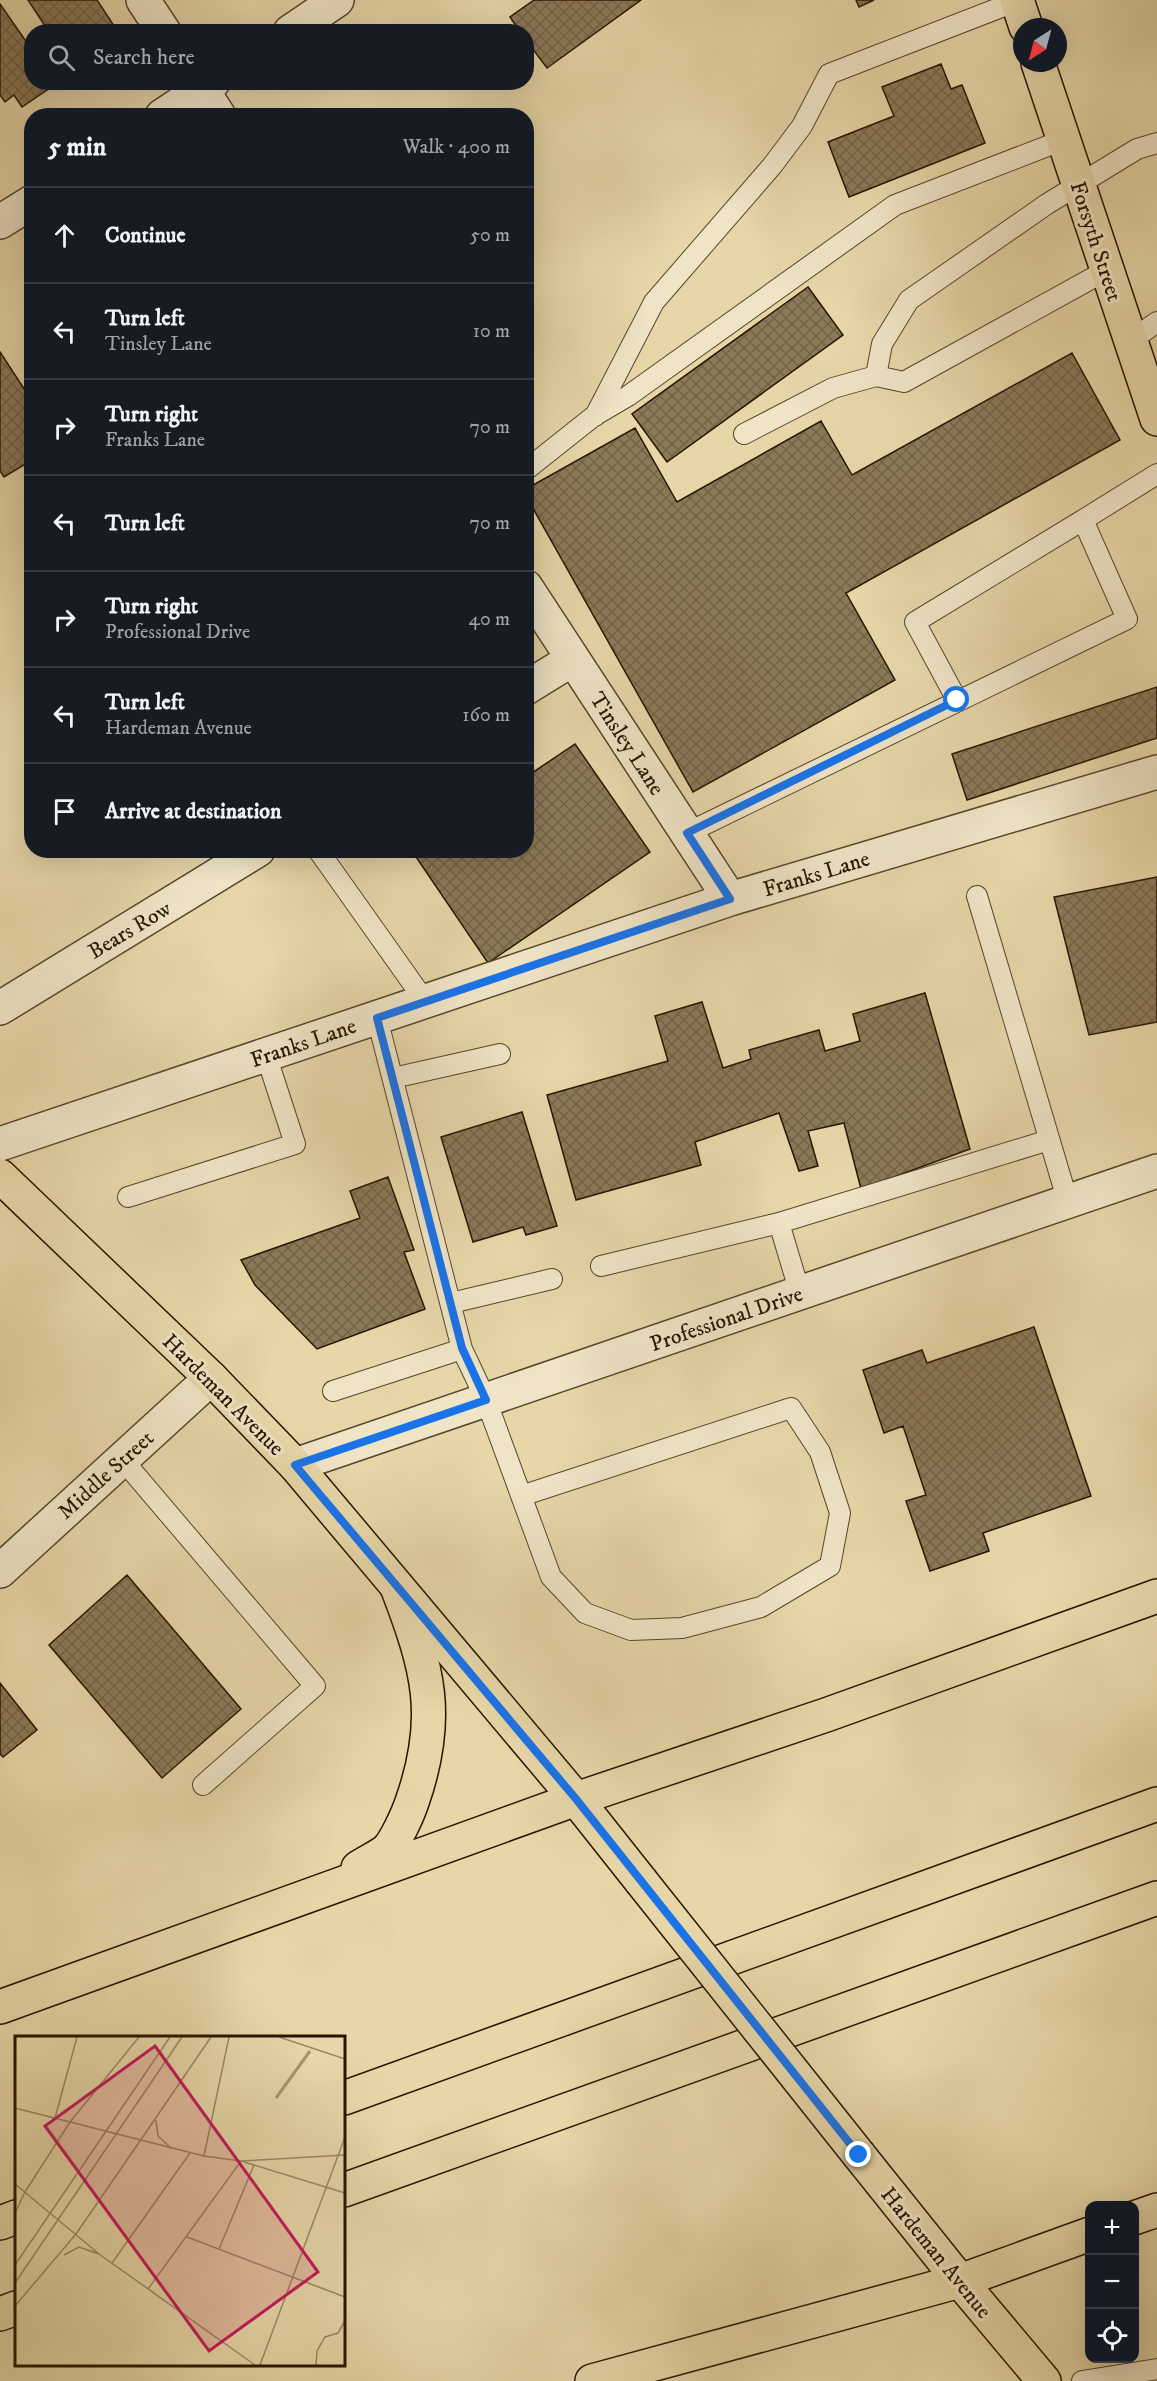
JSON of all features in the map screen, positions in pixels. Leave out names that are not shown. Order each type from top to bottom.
[{"type":"main road","name":"Forsyth Street","points":[[1041,72],[1157,419]]},
{"type":"main road","name":"Hardeman Avenue","points":[[0,1176],[211,1378],[295,1465],[576,1799],[960,2282],[1044,2381]]},
{"type":"main road","points":[[323,1889],[387,1850],[408,1812],[420,1778],[428,1743],[429,1701],[420,1654],[397,1587]]},
{"type":"main road","points":[[0,2007],[576,1799],[837,1711],[1157,1596]]},
{"type":"main road","points":[[345,2098],[1157,1804]]},
{"type":"main road","points":[[345,2190],[1157,1898]]},
{"type":"main road","points":[[1139,2216],[1157,2210]]},
{"type":"main road","points":[[0,2223],[15,2217]]},
{"type":"main road","points":[[592,2381],[960,2282],[1085,2235]]},
{"type":"main road","points":[[0,2314],[15,2308]]},
{"type":"street","points":[[144,0],[159,24]]},
{"type":"street","points":[[302,24],[338,0]]},
{"type":"street","points":[[178,108],[208,93]]},
{"type":"street","points":[[0,222],[24,207]]},
{"type":"street","name":"Tinsley Lane","points":[[534,599],[730,899]]},
{"type":"street","points":[[534,683],[573,659]]},
{"type":"street","name":"Franks Lane","points":[[0,1144],[730,899],[1157,772]]},
{"type":"street","name":"Bears Row","points":[[0,1008],[245,858]]},
{"type":"street","name":"Professional Drive","points":[[295,1465],[1157,1171]]},
{"type":"street","name":"Middle Street","points":[[0,1571],[211,1378]]},
{"type":"lane","points":[[594,416],[654,302],[772,166],[802,126],[829,74],[1020,9]]},
{"type":"lane","points":[[534,464],[594,416],[628,396],[895,205],[1063,140]]},
{"type":"lane","points":[[876,376],[882,344],[909,300],[1047,204],[1137,149],[1157,143]]},
{"type":"lane","points":[[744,434],[833,388],[876,376],[904,382],[1107,270]]},
{"type":"lane","points":[[1130,342],[1157,322]]},
{"type":"lane","points":[[957,700],[915,622],[1157,474]]},
{"type":"lane","points":[[687,833],[957,700],[1127,620],[1083,520]]},
{"type":"lane","points":[[324,858],[424,1001]]},
{"type":"lane","points":[[977,896],[1068,1202]]},
{"type":"lane","points":[[377,1018],[462,1348],[486,1400],[521,1496],[551,1577],[585,1613],[631,1630],[682,1628],[761,1607],[830,1566],[840,1513],[820,1452],[791,1408],[521,1496]]},
{"type":"lane","points":[[393,1078],[500,1054]]},
{"type":"lane","points":[[128,1197],[295,1144],[266,1055]]},
{"type":"lane","points":[[601,1266],[779,1223],[1049,1140]]},
{"type":"lane","points":[[779,1223],[800,1293]]},
{"type":"lane","points":[[451,1303],[552,1279]]},
{"type":"lane","points":[[333,1391],[462,1348]]},
{"type":"lane","points":[[122,1459],[315,1686],[203,1785]]},
{"type":"lane","points":[[1082,2381],[1157,2369]]},
{"type":"building","points":[[28,0],[97,0],[113,24],[44,24]]},
{"type":"building","points":[[534,0],[641,0],[547,68],[534,51],[534,24],[515,24],[510,17]]},
{"type":"building","points":[[856,0],[874,0],[859,7]]},
{"type":"building","points":[[0,4],[24,38],[24,90],[47,90],[22,107],[14,95],[5,102],[0,95]]},
{"type":"building","points":[[941,64],[951,89],[962,85],[985,143],[849,197],[828,142],[894,116],[882,87]]},
{"type":"building","points":[[808,287],[843,335],[667,462],[632,414]]},
{"type":"building","points":[[0,352],[24,389],[24,465],[4,477],[0,471]]},
{"type":"building","points":[[1072,353],[1120,440],[846,593],[895,680],[693,792],[534,510],[534,485],[635,428],[677,502],[821,421],[852,475]]},
{"type":"building","points":[[1157,687],[1157,738],[967,800],[952,754]]},
{"type":"building","points":[[575,744],[650,852],[488,963],[417,858],[534,858],[534,772]]},
{"type":"building","points":[[1157,877],[1157,1022],[1089,1035],[1054,897]]},
{"type":"building","points":[[925,993],[970,1149],[861,1189],[844,1123],[808,1131],[818,1166],[799,1171],[779,1113],[695,1142],[701,1165],[576,1200],[547,1095],[668,1061],[655,1016],[702,1002],[723,1068],[751,1059],[749,1050],[819,1030],[825,1051],[860,1041],[853,1014]]},
{"type":"building","points":[[522,1112],[557,1226],[526,1235],[523,1227],[473,1242],[441,1137]]},
{"type":"building","points":[[388,1177],[414,1250],[404,1252],[425,1309],[317,1349],[255,1285],[241,1260],[360,1218],[350,1191]]},
{"type":"building","points":[[1034,1327],[1091,1496],[983,1533],[989,1551],[930,1571],[906,1501],[926,1495],[903,1426],[884,1433],[863,1370],[922,1350],[927,1363]]},
{"type":"building","points":[[127,1575],[241,1709],[162,1778],[49,1645]]},
{"type":"building","points":[[0,1683],[37,1730],[3,1757],[0,1754]]},
{"type":"route","points":[[859,2155],[576,1799],[295,1465],[486,1400],[462,1348],[377,1018],[730,899],[687,833],[957,700]]}]
